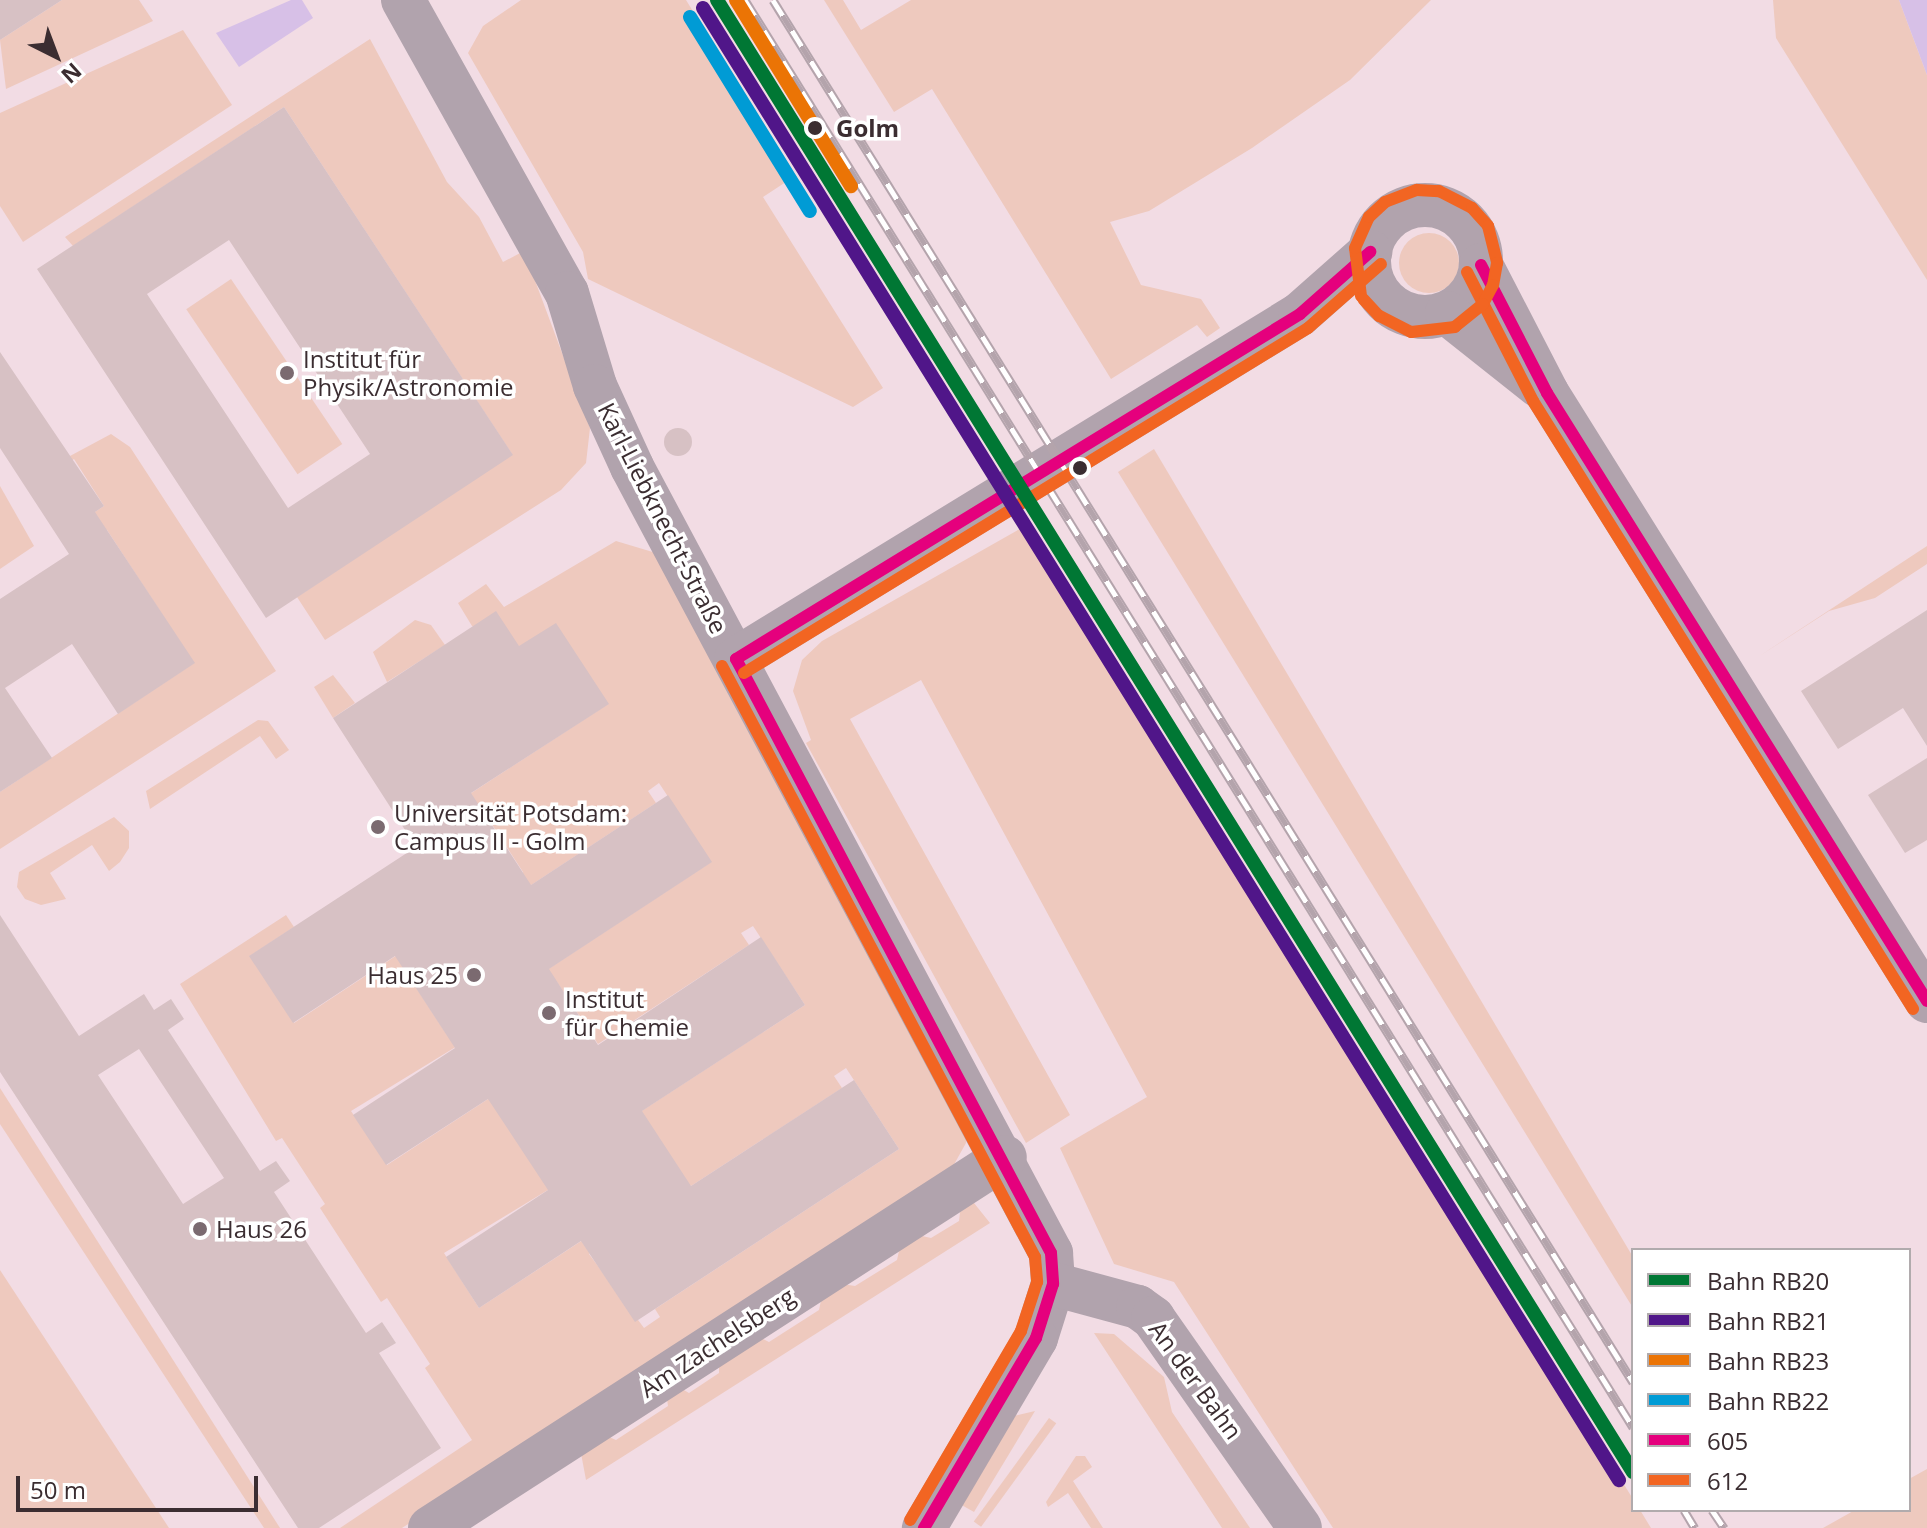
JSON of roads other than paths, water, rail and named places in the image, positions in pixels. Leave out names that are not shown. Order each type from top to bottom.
[{"type":"street","name":"Karl-Liebknecht-Straße","points":[[403,0],[567,293],[595,386],[632,467],[1040,1223],[1053,1284]]},
{"type":"street","points":[[736,659],[1300,314],[1370,252],[1393,216],[1435,207],[1469,227],[1481,265],[1547,393],[1927,1001]]},
{"type":"street","points":[[1370,252],[1373,280],[1388,303],[1416,317],[1447,313],[1471,294],[1481,265]]},
{"type":"street","points":[[1300,314],[1388,303]]},
{"type":"street","points":[[1447,313],[1547,393]]},
{"type":"street","name":"Am Zachelsberg","points":[[430,1528],[1005,1157]]},
{"type":"street","points":[[924,1528],[1036,1338],[1053,1284]]},
{"type":"street","name":"An der Bahn","points":[[1053,1284],[1138,1307],[1153,1318],[1300,1528]]},
{"type":"railway","points":[[745,0],[1631,1424]]},
{"type":"railway","points":[[773,0],[1631,1379]]},
{"type":"railway","points":[[1685,1512],[1695,1528]]},
{"type":"railway","points":[[1713,1512],[1724,1528]]},
{"type":"rail line","name":"RB20","points":[[717,0],[1631,1469]]},
{"type":"rail line","name":"RB23","points":[[736,0],[851,186]]},
{"type":"rail line","name":"RB21","points":[[703,8],[1619,1480]]},
{"type":"rail line","name":"RB22","points":[[690,17],[810,211]]},
{"type":"place","name":"Golm","points":[[815,128]]},
{"type":"place","name":"Institut für Physik/Astronomie","points":[[287,373]]},
{"type":"place","name":"Universität Potsdam: Campus II - Golm","points":[[378,827]]},
{"type":"place","name":"Haus 25","points":[[474,975]]},
{"type":"place","name":"Institut für Chemie","points":[[549,1013]]},
{"type":"place","name":"Haus 26","points":[[200,1229]]}]
